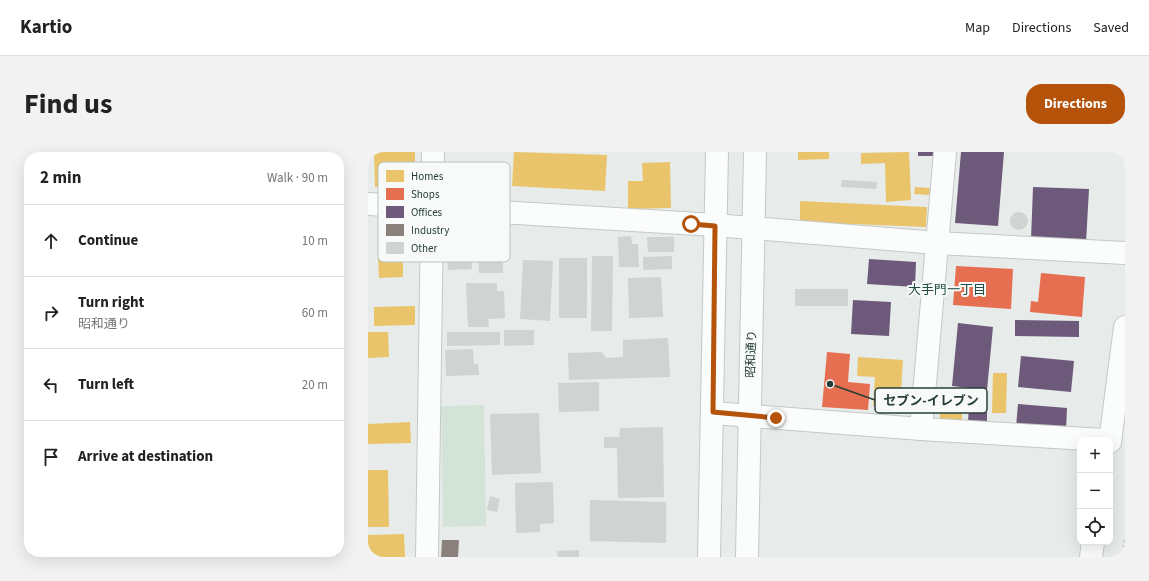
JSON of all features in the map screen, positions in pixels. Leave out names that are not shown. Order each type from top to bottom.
[{"type":"street","points":[[433,152],[433,162]]},
{"type":"street","points":[[709,557],[717,152]]},
{"type":"street","name":"昭和通り","points":[[747,557],[755,152]]},
{"type":"street","points":[[921,429],[945,152]]},
{"type":"street","points":[[368,204],[378,205]]},
{"type":"street","points":[[510,213],[715,226],[937,243],[1125,253]]},
{"type":"street","points":[[427,557],[431,262]]},
{"type":"street","points":[[1111,437],[1125,327]]},
{"type":"street","points":[[713,412],[921,429],[1077,438]]},
{"type":"street","points":[[1090,557],[1092,545]]},
{"type":"path","points":[[1122,557],[1125,538]]},
{"type":"green space","points":[[484,405],[486,526],[443,527],[441,406]]},
{"type":"building: Homes","points":[[374,152],[415,152],[415,162],[378,162],[378,187],[375,187]]},
{"type":"building: Homes","points":[[514,152],[607,155],[605,191],[512,186]]},
{"type":"building: Homes","points":[[798,152],[829,152],[829,159],[798,160]]},
{"type":"building: Homes","points":[[909,152],[911,200],[886,202],[885,163],[861,164],[861,153]]},
{"type":"building: Homes","points":[[670,162],[671,208],[628,209],[628,181],[643,181],[642,163]]},
{"type":"building: Homes","points":[[915,187],[930,188],[929,195],[914,194]]},
{"type":"building: Homes","points":[[800,201],[927,207],[926,227],[800,222]]},
{"type":"building: Homes","points":[[378,262],[403,262],[403,277],[379,278]]},
{"type":"building: Homes","points":[[415,306],[415,325],[374,326],[374,307]]},
{"type":"building: Homes","points":[[368,332],[388,332],[389,357],[368,358]]},
{"type":"building: Homes","points":[[858,357],[903,360],[900,407],[873,406],[875,377],[857,376]]},
{"type":"building: Homes","points":[[993,373],[1007,373],[1006,413],[992,413]]},
{"type":"building: Homes","points":[[939,396],[962,396],[962,420],[940,421]]},
{"type":"building: Homes","points":[[410,422],[411,443],[368,444],[368,424]]},
{"type":"building: Homes","points":[[368,470],[388,470],[389,527],[368,527]]},
{"type":"building: Homes","points":[[404,534],[405,557],[368,557],[368,535]]},
{"type":"building: Shops","points":[[956,266],[1013,269],[1011,309],[953,305]]},
{"type":"building: Shops","points":[[1041,273],[1085,277],[1082,317],[1030,312],[1031,301],[1038,302]]},
{"type":"building: Shops","points":[[827,352],[850,354],[848,382],[870,384],[868,410],[822,407]]},
{"type":"building: Offices","points":[[918,152],[933,152],[933,156],[918,156]]},
{"type":"building: Offices","points":[[961,152],[1004,152],[998,226],[955,223]]},
{"type":"building: Offices","points":[[1033,187],[1089,189],[1086,243],[1031,240]]},
{"type":"building: Offices","points":[[869,259],[916,262],[915,287],[867,284]]},
{"type":"building: Offices","points":[[853,300],[891,302],[889,336],[851,334]]},
{"type":"building: Offices","points":[[1015,320],[1079,321],[1079,337],[1015,336]]},
{"type":"building: Offices","points":[[958,323],[993,327],[987,390],[952,386]]},
{"type":"building: Offices","points":[[1021,356],[1074,361],[1071,392],[1018,387]]},
{"type":"building: Offices","points":[[1018,404],[1067,408],[1066,430],[1016,427]]},
{"type":"building: Offices","points":[[969,407],[987,407],[987,422],[968,421]]},
{"type":"building: Industry","points":[[442,540],[459,540],[458,557],[441,557]]},
{"type":"building: Other","points":[[842,180],[877,182],[876,189],[841,187]]},
{"type":"building: Other","points":[[1019,212],[1025,215],[1028,221],[1025,227],[1019,230],[1013,227],[1010,221],[1013,215]]},
{"type":"building: Other","points":[[631,236],[632,244],[638,244],[639,267],[619,267],[618,237]]},
{"type":"building: Other","points":[[647,237],[674,237],[674,252],[648,252]]},
{"type":"building: Other","points":[[592,256],[613,256],[612,331],[591,331]]},
{"type":"building: Other","points":[[672,256],[672,269],[643,270],[643,257]]},
{"type":"building: Other","points":[[559,258],[587,258],[587,318],[559,318]]},
{"type":"building: Other","points":[[523,260],[553,261],[550,321],[520,319]]},
{"type":"building: Other","points":[[447,262],[472,262],[472,269],[448,270]]},
{"type":"building: Other","points":[[479,262],[503,262],[503,273],[479,273]]},
{"type":"building: Other","points":[[661,277],[663,317],[629,318],[628,278]]},
{"type":"building: Other","points":[[466,283],[497,283],[497,291],[504,291],[505,318],[488,319],[489,327],[468,327]]},
{"type":"building: Other","points":[[795,289],[848,289],[848,306],[795,306]]},
{"type":"building: Other","points":[[504,330],[534,330],[534,345],[504,346]]},
{"type":"building: Other","points":[[447,332],[500,332],[500,345],[447,346]]},
{"type":"building: Other","points":[[668,338],[670,377],[569,380],[568,353],[602,352],[606,358],[623,357],[623,340]]},
{"type":"building: Other","points":[[473,349],[474,364],[478,364],[479,375],[446,376],[445,350]]},
{"type":"building: Other","points":[[599,382],[599,411],[559,412],[558,383]]},
{"type":"building: Other","points":[[539,413],[541,473],[492,475],[490,414]]},
{"type":"building: Other","points":[[663,427],[664,497],[618,498],[617,448],[604,448],[604,437],[619,437],[620,428]]},
{"type":"building: Other","points":[[553,482],[554,523],[540,524],[540,532],[516,533],[515,483]]},
{"type":"building: Other","points":[[490,496],[500,499],[497,512],[487,510]]},
{"type":"building: Other","points":[[590,500],[666,502],[666,543],[590,541]]},
{"type":"building: Other","points":[[579,550],[579,557],[558,557],[557,551]]},
{"type":"place","name":"セブン-イレブン","points":[[830,384]]},
{"type":"district","name":"大手門一丁目","points":[[947,289]]},
{"type":"route","points":[[691,224],[715,226],[713,412],[776,418]]}]
